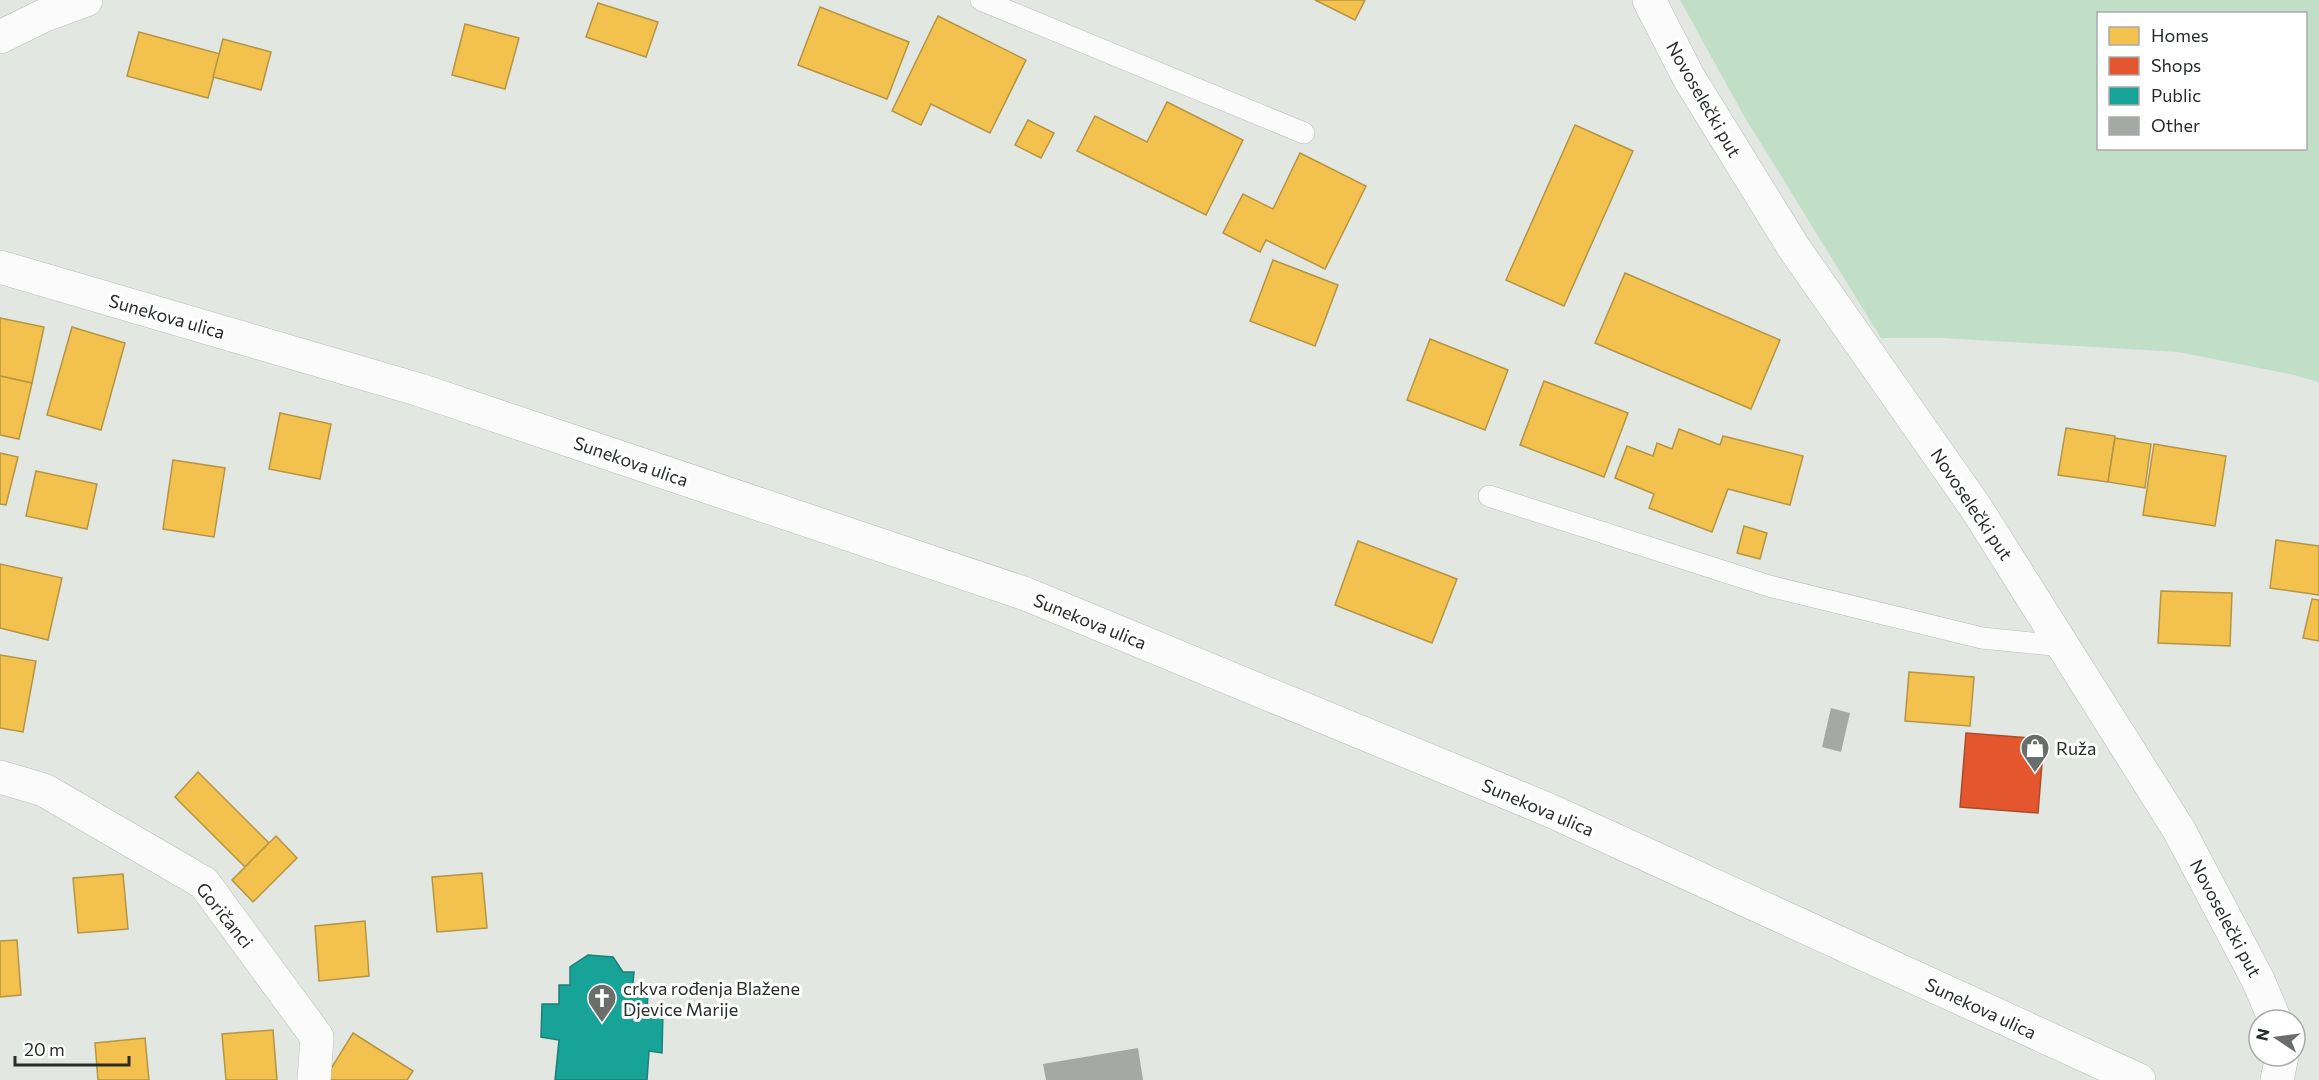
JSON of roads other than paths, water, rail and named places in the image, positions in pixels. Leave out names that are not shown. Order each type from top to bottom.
[{"type":"street","points":[[0,37],[48,8],[86,0]]},
{"type":"street","name":"Novoselečki put","points":[[1648,0],[1689,78],[1794,248],[1976,508],[2179,830],[2244,953],[2269,1008]]},
{"type":"street","name":"Sunekova ulica","points":[[0,267],[420,390],[1026,594],[1549,810],[2139,1080]]},
{"type":"street","name":"Goričanci","points":[[0,777],[44,790],[204,883],[317,1037],[314,1080]]},
{"type":"lane","points":[[981,0],[1304,133]]},
{"type":"lane","points":[[1489,496],[1769,585],[1982,638],[2062,646]]},
{"type":"place","name":"Ruža","points":[[2035,774]]},
{"type":"place","name":"crkva rođenja Blažene Djevice Marije","points":[[602,1024]]}]
